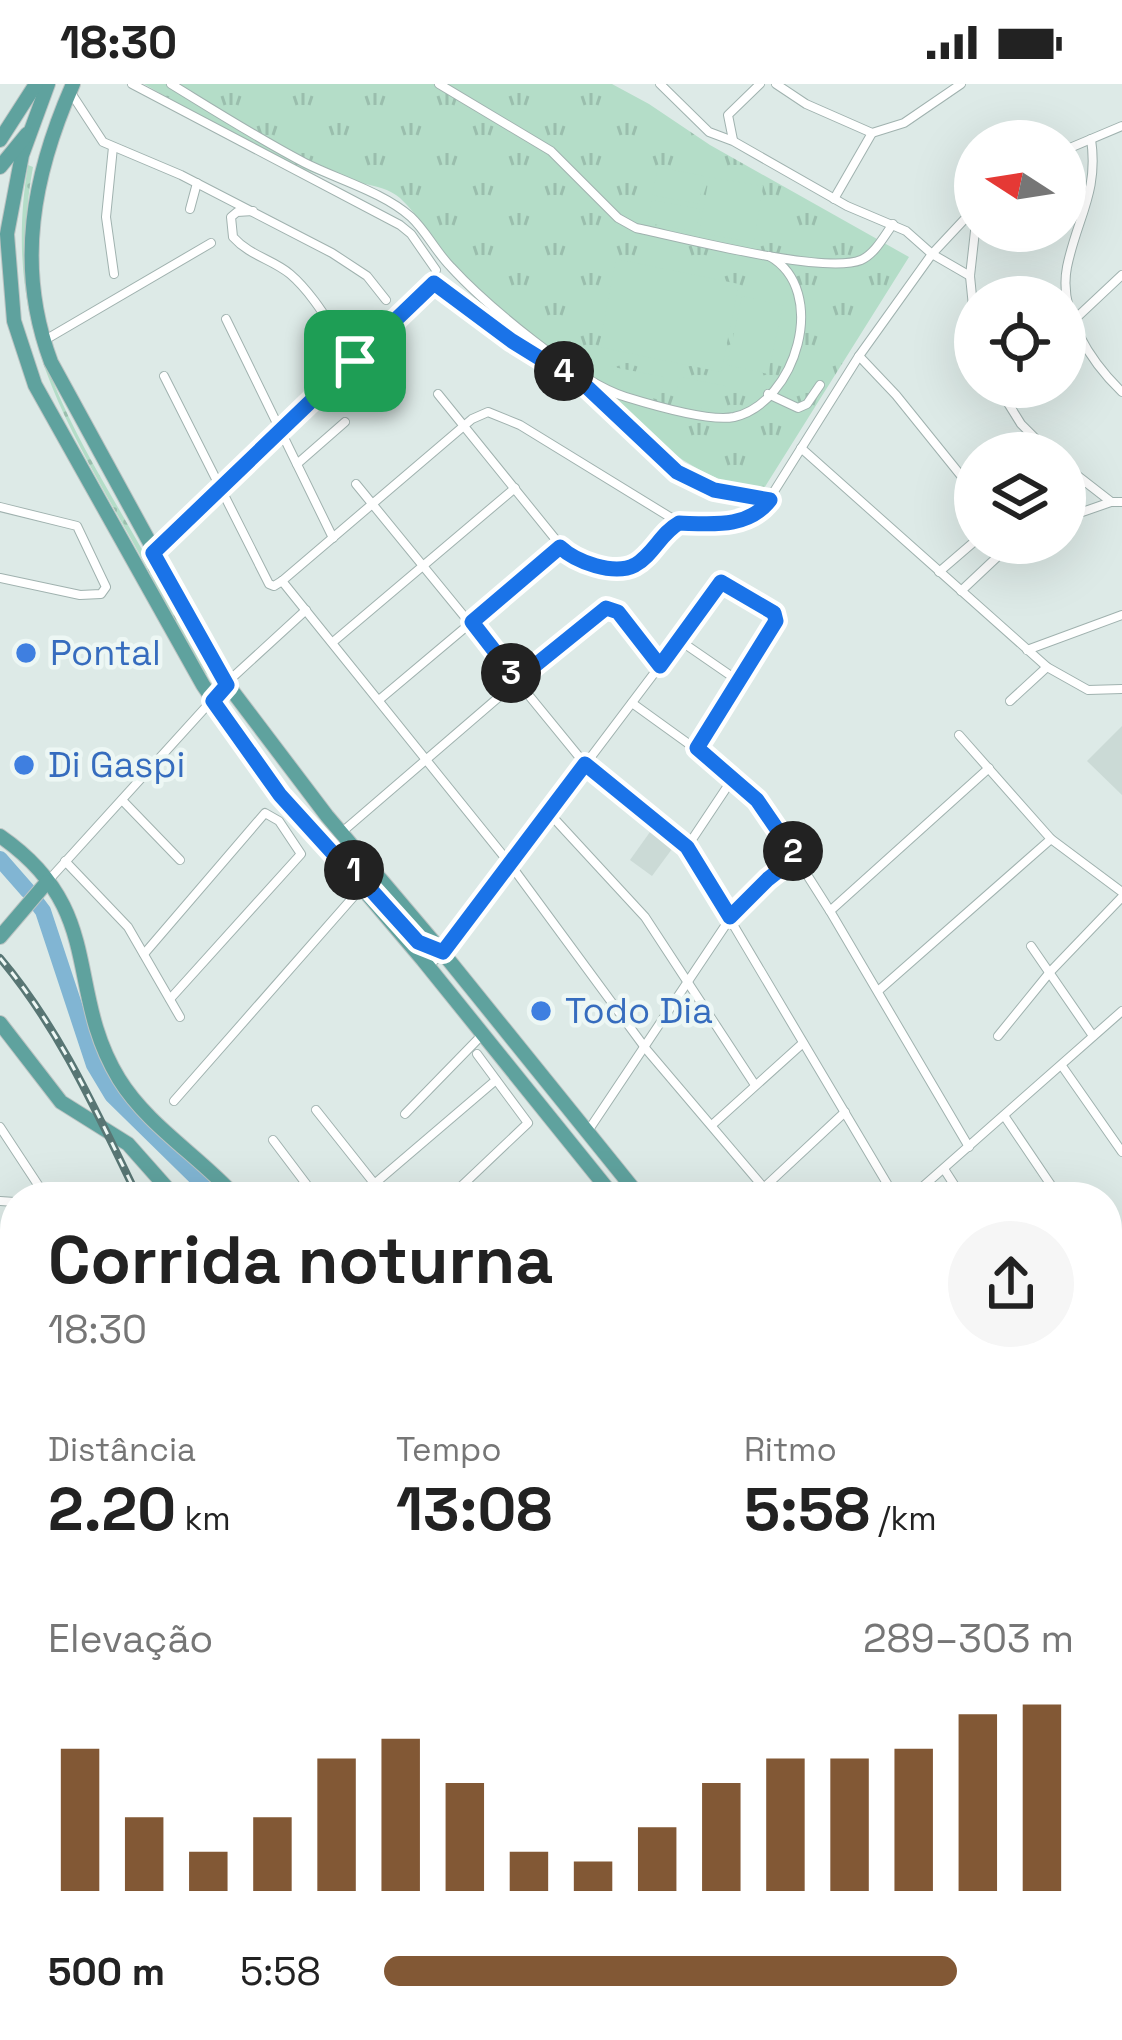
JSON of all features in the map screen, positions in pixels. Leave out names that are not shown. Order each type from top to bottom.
[{"type":"main road","points":[[1,133],[36,84]]},
{"type":"main road","points":[[48,84],[12,192],[7,235],[11,304],[24,358],[213,701],[280,795],[362,886],[600,1182]]},
{"type":"main road","points":[[72,88],[55,122],[36,190],[31,230],[34,301],[43,340],[227,685],[628,1182]]},
{"type":"main road","points":[[0,167],[31,131],[55,122]]},
{"type":"main road","points":[[0,836],[29,859],[71,916],[104,1048],[119,1078],[155,1122],[220,1182]]},
{"type":"main road","points":[[340,861],[380,895],[418,942],[443,952]]},
{"type":"main road","points":[[0,938],[47,882]]},
{"type":"main road","points":[[0,1022],[61,1102],[128,1144],[162,1182]]},
{"type":"street","points":[[132,84],[400,225],[436,270]]},
{"type":"street","points":[[171,84],[302,161],[394,205],[412,218],[450,266],[516,328],[609,390],[716,417],[744,412],[768,394],[799,346],[802,310],[791,274],[769,256]]},
{"type":"street","points":[[439,84],[550,151],[626,224],[769,256],[814,261],[862,259],[892,224]]},
{"type":"street","points":[[660,84],[709,133],[733,141],[834,199],[916,237],[932,254],[970,276],[973,252]]},
{"type":"street","points":[[733,141],[728,115],[760,84]]},
{"type":"street","points":[[776,84],[806,104],[872,133],[904,123],[961,84]]},
{"type":"street","points":[[72,88],[95,135],[356,267],[386,300]]},
{"type":"street","points":[[1086,141],[1122,126]]},
{"type":"street","points":[[1,133],[31,131]]},
{"type":"street","points":[[834,199],[872,133]]},
{"type":"street","points":[[1067,276],[1095,179],[1091,139]]},
{"type":"street","points":[[113,147],[106,217],[114,274]]},
{"type":"street","points":[[190,209],[197,183]]},
{"type":"street","points":[[254,212],[231,217],[233,237],[255,257],[285,270],[301,284],[355,361]]},
{"type":"street","points":[[164,376],[268,584],[274,586],[464,426],[488,412],[509,419],[679,523],[728,523],[750,518],[770,500],[859,356],[954,230]]},
{"type":"street","points":[[43,340],[212,242]]},
{"type":"street","points":[[1086,309],[1122,275]]},
{"type":"street","points":[[153,553],[434,283],[512,341],[588,388],[677,472],[714,490],[770,500]]},
{"type":"street","points":[[226,319],[333,538]]},
{"type":"street","points":[[1086,349],[1122,392]]},
{"type":"street","points":[[859,356],[954,467]]},
{"type":"street","points":[[768,394],[797,408],[807,404],[820,386]]},
{"type":"street","points":[[438,394],[560,547],[583,562],[628,567],[679,523]]},
{"type":"street","points":[[1012,408],[1030,432]]},
{"type":"street","points":[[296,464],[345,422]]},
{"type":"street","points":[[801,448],[1025,651],[1088,690],[1122,689]]},
{"type":"street","points":[[356,484],[585,764],[687,847],[886,1182]]},
{"type":"street","points":[[1086,484],[1117,502]]},
{"type":"street","points":[[333,642],[515,488]]},
{"type":"street","points":[[1086,512],[1117,502]]},
{"type":"street","points":[[0,507],[77,526],[106,587],[101,594],[80,595],[0,578]]},
{"type":"street","points":[[379,700],[560,547]]},
{"type":"street","points":[[939,572],[954,559]]},
{"type":"street","points":[[961,591],[990,564]]},
{"type":"street","points":[[282,581],[510,864],[646,1049],[759,1182]]},
{"type":"street","points":[[428,966],[726,583],[774,613],[776,621],[697,748]]},
{"type":"street","points":[[47,882],[227,685],[306,610]]},
{"type":"street","points":[[341,832],[600,610],[618,612],[660,666]]},
{"type":"street","points":[[1025,651],[1122,615]]},
{"type":"street","points":[[679,640],[737,681]]},
{"type":"street","points":[[1010,701],[1047,667]]},
{"type":"street","points":[[632,703],[697,748],[757,800],[830,911],[969,1147]]},
{"type":"street","points":[[958,735],[1051,839],[1122,894],[1049,972],[998,1036]]},
{"type":"street","points":[[830,911],[988,768]]},
{"type":"street","points":[[687,847],[733,778]]},
{"type":"street","points":[[122,800],[180,860]]},
{"type":"street","points":[[144,954],[266,813],[279,821],[301,854],[170,998]]},
{"type":"street","points":[[549,813],[630,899],[755,1084]]},
{"type":"street","points":[[878,991],[1051,839]]},
{"type":"street","points":[[587,1132],[730,917],[796,857]]},
{"type":"street","points":[[29,859],[62,864],[128,927],[180,1017]]},
{"type":"street","points":[[174,1101],[362,886]]},
{"type":"street","points":[[1031,946],[1093,1036]]},
{"type":"street","points":[[929,1182],[1122,1010]]},
{"type":"street","points":[[405,1114],[482,1035]]},
{"type":"street","points":[[712,1125],[803,1043]]},
{"type":"street","points":[[466,1182],[527,1126],[526,1117],[477,1054]]},
{"type":"street","points":[[1062,1066],[1122,1152]]},
{"type":"street","points":[[378,1182],[496,1080]]},
{"type":"street","points":[[316,1110],[374,1182]]},
{"type":"street","points":[[770,1182],[844,1112]]},
{"type":"street","points":[[1005,1117],[1049,1182]]},
{"type":"street","points":[[0,1127],[36,1182]]},
{"type":"street","points":[[273,1140],[305,1182]]},
{"type":"street","points":[[944,1169],[952,1182]]},
{"type":"shaded area","points":[[1122,726],[1122,795],[1087,761]]},
{"type":"shaded area","points":[[650,832],[672,849],[652,876],[630,860]]},
{"type":"green space","points":[[144,84],[612,84],[909,257],[761,493],[706,473],[643,430],[474,289],[443,256],[407,205],[392,193],[322,176],[276,157]]},
{"type":"green space","points":[[28,165],[33,167],[26,231],[29,288],[39,341],[80,438],[211,678],[176,627],[48,378],[24,280],[22,225]]},
{"type":"green space","points":[[658,167],[704,176],[699,204],[652,195]]},
{"type":"green space","points":[[709,177],[763,186],[754,242],[699,233]]},
{"type":"green space","points":[[652,200],[700,209],[696,232],[647,223]]},
{"type":"green space","points":[[616,259],[739,284],[721,372],[599,347]]},
{"type":"green space","points":[[742,296],[783,305],[768,374],[727,365]]},
{"type":"green space","points":[[608,366],[664,377],[660,400],[604,386]]},
{"type":"green space","points":[[680,377],[726,386],[721,412],[673,403]]},
{"type":"waterway","points":[[0,859],[28,891]]},
{"type":"waterway","points":[[34,899],[43,911],[94,1065],[112,1095],[201,1182]]},
{"type":"railway","points":[[0,958],[59,1043],[131,1182]]},
{"type":"place","name":"Pontal","points":[[26,653]]},
{"type":"place","name":"Di Gaspi","points":[[24,765]]},
{"type":"place","name":"Todo Dia","points":[[541,1011]]},
{"type":"route","points":[[440,283],[497,331],[588,388],[677,472],[714,490],[770,500],[740,521],[679,523],[628,567],[575,560],[560,547],[472,622],[517,680],[606,608],[618,612],[660,666],[721,582],[774,613],[776,621],[697,748],[757,800],[796,857],[730,917],[687,847],[585,764],[443,952],[432,950],[413,937],[380,895],[340,861],[280,795],[213,701],[227,685],[153,553],[355,361],[428,286],[440,283]]}]
